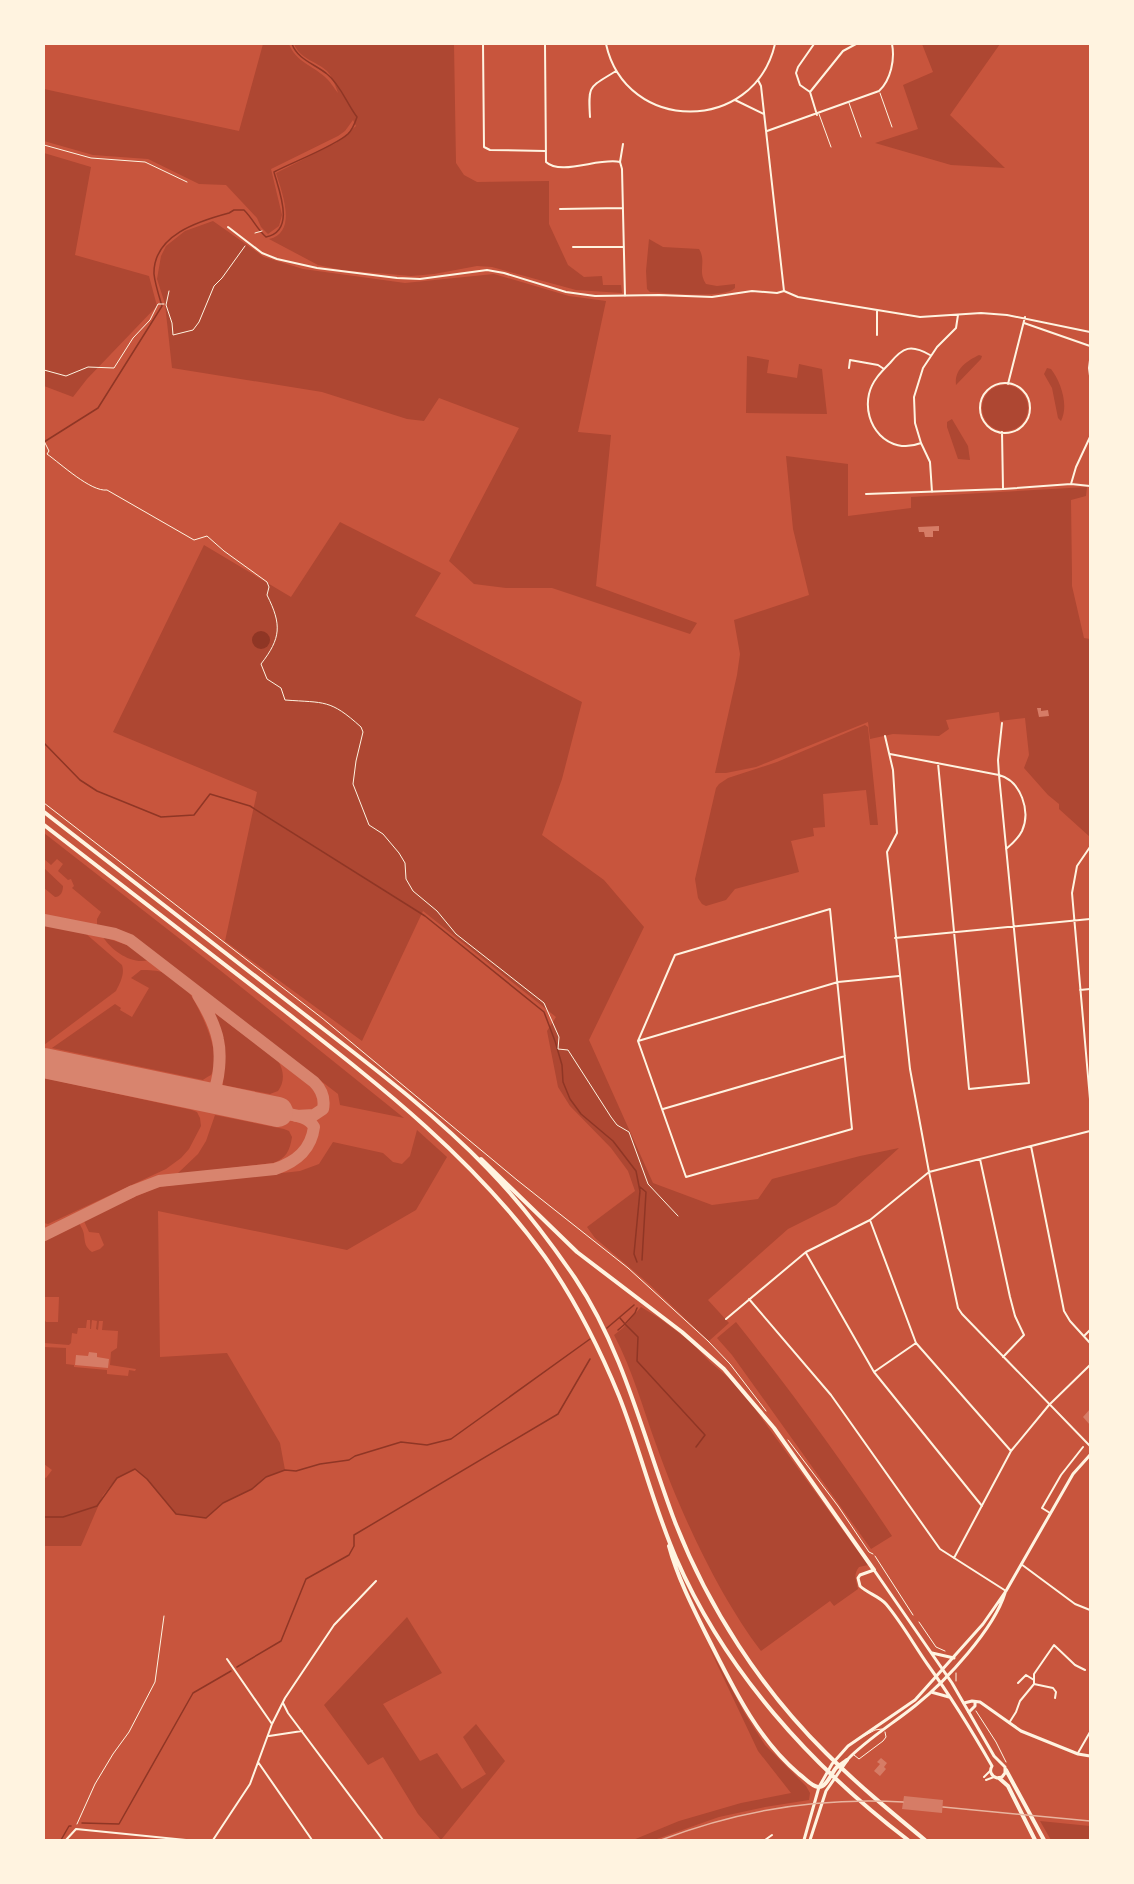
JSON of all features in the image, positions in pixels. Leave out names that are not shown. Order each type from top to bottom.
[{"type":"highway","points":[[44,812],[357,1056],[490,1166],[577,1252],[682,1332],[724,1369],[774,1428],[874,1570]]},
{"type":"highway","points":[[44,825],[395,1099],[452,1150],[503,1203],[546,1258],[576,1305],[619,1397],[676,1559],[700,1605],[736,1664],[764,1702],[837,1781],[908,1840]]},
{"type":"highway","points":[[455,1137],[498,1180],[535,1224],[577,1281],[595,1313],[612,1347],[676,1525],[700,1580],[723,1622],[783,1705],[823,1750],[925,1840]]},
{"type":"highway","points":[[665,1531],[672,1557],[695,1612],[748,1712],[769,1742],[787,1763],[819,1787],[823,1786],[837,1768],[847,1760]]},
{"type":"highway","points":[[1007,1769],[1035,1840]]},
{"type":"highway","points":[[997,1778],[1017,1796],[1044,1840]]},
{"type":"main road","points":[[810,1840],[827,1781],[841,1753],[858,1738],[915,1700],[983,1624],[1006,1591],[1073,1474],[1090,1455]]},
{"type":"main road","points":[[874,1570],[946,1675],[988,1747],[1007,1769],[1004,1775],[997,1778],[941,1681],[885,1603],[860,1586],[858,1578],[860,1575],[874,1570]]},
{"type":"main road","points":[[847,1760],[930,1692],[980,1640],[997,1612],[1006,1591]]},
{"type":"main road","points":[[930,1652],[954,1658]]},
{"type":"main road","points":[[930,1692],[949,1697]]},
{"type":"main road","points":[[964,1703],[972,1701],[983,1704],[1021,1731],[1078,1754],[1090,1756]]},
{"type":"main road","points":[[969,1712],[975,1703]]},
{"type":"main road","points":[[991,1768],[1000,1763]]},
{"type":"main road","points":[[804,1840],[819,1787]]},
{"type":"street","points":[[483,44],[484,147],[492,151],[545,151]]},
{"type":"street","points":[[544,44],[546,162],[550,166],[620,162]]},
{"type":"street","points":[[606,44],[616,71],[639,95],[653,104],[672,110],[706,111],[735,100],[758,80],[769,62],[775,44]]},
{"type":"street","points":[[814,44],[796,72],[800,85],[810,92],[818,114]]},
{"type":"street","points":[[810,92],[840,54],[856,44]]},
{"type":"street","points":[[766,131],[879,92],[889,77],[893,57],[892,44]]},
{"type":"street","points":[[590,117],[590,90],[595,84],[616,71]]},
{"type":"street","points":[[758,80],[761,86],[784,291]]},
{"type":"street","points":[[735,100],[764,114]]},
{"type":"street","points":[[623,144],[620,162],[622,166],[625,296]]},
{"type":"street","points":[[560,209],[622,208]]},
{"type":"street","points":[[228,227],[262,253],[316,268],[408,279],[493,270],[575,293],[595,296],[712,297],[752,291],[777,293],[784,291],[798,297],[920,317],[989,313],[1025,317],[1090,332]]},
{"type":"street","points":[[573,247],[624,247]]},
{"type":"street","points":[[877,311],[878,334]]},
{"type":"street","points":[[932,492],[930,462],[921,443],[914,417],[914,398],[920,375],[930,355],[956,328],[958,315]]},
{"type":"street","points":[[1008,384],[1025,317]]},
{"type":"street","points":[[1024,323],[1090,346]]},
{"type":"street","points":[[921,443],[908,447],[894,446],[882,437],[872,423],[868,408],[869,394],[874,381],[899,353],[906,349],[919,350],[930,355]]},
{"type":"street","points":[[849,368],[850,360],[878,365],[884,369]]},
{"type":"street","points":[[1090,360],[1090,376]]},
{"type":"street","points":[[998,384],[1008,384],[1017,387],[1025,394],[1029,410],[1027,419],[1021,427],[1012,432],[1002,432],[993,430],[986,424],[981,415],[980,406],[983,396],[989,389],[998,384]]},
{"type":"street","points":[[1002,432],[1003,489]]},
{"type":"street","points":[[1071,484],[1090,437]]},
{"type":"street","points":[[866,494],[1071,484],[1090,486]]},
{"type":"street","points":[[938,763],[969,1089],[1029,1083],[999,775],[998,760],[1002,723]]},
{"type":"street","points":[[885,736],[893,770],[897,833],[887,852],[910,1069],[958,1308],[1090,1446]]},
{"type":"street","points":[[890,754],[1005,776],[1016,786],[1024,801],[1025,809],[1022,830],[1006,849]]},
{"type":"street","points":[[1090,847],[1077,866],[1073,881],[1074,921],[1089,1059],[1090,1099]]},
{"type":"street","points":[[830,909],[838,982],[852,1129],[686,1177],[638,1041],[675,955],[830,909]]},
{"type":"street","points":[[895,938],[1090,920]]},
{"type":"street","points":[[638,1041],[838,982],[899,976]]},
{"type":"street","points":[[1080,990],[1090,989]]},
{"type":"street","points":[[663,1109],[845,1056]]},
{"type":"street","points":[[726,1319],[806,1252],[870,1220],[929,1172],[1090,1131]]},
{"type":"street","points":[[1031,1146],[1064,1311],[1070,1321],[1090,1342]]},
{"type":"street","points":[[980,1158],[1010,1297],[1015,1316],[1024,1335],[1003,1357]]},
{"type":"street","points":[[870,1220],[916,1343],[1011,1451]]},
{"type":"street","points":[[806,1252],[874,1372],[982,1506]]},
{"type":"street","points":[[749,1299],[831,1395],[940,1548],[1006,1591]]},
{"type":"street","points":[[1084,1336],[1090,1330]]},
{"type":"street","points":[[874,1372],[916,1343]]},
{"type":"street","points":[[954,1558],[1011,1451],[1049,1405],[1090,1365]]},
{"type":"street","points":[[1050,1513],[1042,1508],[1061,1475],[1083,1447]]},
{"type":"street","points":[[1021,1564],[1075,1604],[1090,1610]]},
{"type":"street","points":[[213,1840],[250,1784],[279,1709],[334,1625],[376,1581]]},
{"type":"street","points":[[1009,1724],[1020,1701],[1034,1682],[1035,1674],[1054,1645],[1074,1665],[1085,1670]]},
{"type":"street","points":[[227,1659],[272,1724]]},
{"type":"street","points":[[1018,1683],[1026,1676],[1034,1682],[1053,1688],[1056,1698]]},
{"type":"street","points":[[283,1703],[288,1713],[383,1840]]},
{"type":"street","points":[[279,1709],[288,1713]]},
{"type":"street","points":[[268,1736],[302,1731]]},
{"type":"street","points":[[1078,1754],[1090,1732]]},
{"type":"street","points":[[258,1762],[312,1840]]},
{"type":"street","points":[[991,1768],[985,1778],[997,1778]]},
{"type":"street","points":[[66,1840],[76,1829],[186,1840]]},
{"type":"street","points":[[765,1840],[772,1834]]},
{"type":"lane","points":[[879,92],[892,127]]},
{"type":"lane","points":[[849,103],[861,137]]},
{"type":"lane","points":[[818,114],[831,147]]},
{"type":"lane","points":[[875,1556],[913,1615]]},
{"type":"lane","points":[[919,1622],[937,1648],[945,1651]]},
{"type":"lane","points":[[853,1754],[859,1759],[886,1737],[884,1730],[875,1730],[858,1738]]},
{"type":"path","points":[[44,145],[91,158],[145,162],[187,182]]},
{"type":"path","points":[[255,233],[262,231]]},
{"type":"path","points":[[169,291],[166,304],[173,335],[193,330],[199,322],[214,286],[247,243]]},
{"type":"path","points":[[44,370],[66,376],[87,367],[114,368],[133,338],[150,320],[158,304],[166,304]]},
{"type":"path","points":[[44,441],[49,451],[47,454],[100,491],[107,490],[194,540],[207,536],[267,582],[269,587],[267,595],[278,630],[271,649],[261,664],[267,679],[280,688],[285,700],[315,701],[334,706],[361,727],[363,732],[353,784],[369,825],[383,834],[399,853],[405,863],[406,879],[413,891],[437,911],[456,934],[544,1004],[559,1037],[558,1049],[568,1050],[611,1118],[617,1125],[629,1132],[648,1184],[678,1216]]},
{"type":"path","points":[[44,803],[322,1018],[517,1180],[628,1268],[708,1341]]},
{"type":"path","points":[[76,1829],[95,1784],[129,1732],[155,1682],[164,1616]]},
{"type":"path","points":[[955,1671],[957,1683]]},
{"type":"path","points":[[975,1710],[996,1742],[1007,1769]]},
{"type":"shaded area","points":[[263,44],[289,44],[300,59],[327,79],[338,93],[327,71],[300,53],[294,44],[454,44],[456,163],[464,175],[477,182],[549,181],[549,224],[568,265],[584,277],[602,276],[603,285],[621,285],[622,293],[576,290],[492,267],[477,266],[411,276],[342,270],[318,265],[269,239],[278,235],[286,220],[284,201],[276,173],[336,143],[356,126],[353,120],[338,136],[271,169],[282,215],[279,226],[268,234],[261,227],[257,218],[226,185],[199,184],[148,159],[93,155],[44,141],[44,89],[239,131]]},
{"type":"shaded area","points":[[922,44],[1000,44],[950,115],[1005,168],[951,165],[875,143],[918,129],[903,85],[933,72]]},
{"type":"shaded area","points":[[44,153],[91,167],[75,255],[149,276],[157,306],[87,379],[73,397],[44,386]]},
{"type":"shaded area","points":[[213,221],[264,257],[303,269],[405,283],[494,274],[569,296],[606,301],[578,432],[611,435],[596,586],[697,623],[690,634],[552,588],[506,588],[474,584],[449,561],[519,428],[439,398],[424,421],[407,419],[322,392],[172,368],[165,304],[157,279],[161,256],[166,246],[185,231]]},
{"type":"shaded area","points":[[649,239],[663,247],[699,249],[702,258],[702,275],[706,284],[717,286],[735,284],[735,288],[708,294],[650,292],[647,289],[646,271]]},
{"type":"shaded area","points":[[979,355],[982,356],[981,359],[956,385],[959,370]]},
{"type":"shaded area","points":[[747,356],[769,360],[767,373],[797,378],[799,364],[822,369],[827,414],[746,413]]},
{"type":"shaded area","points":[[1047,368],[1055,374],[1063,394],[1064,408],[1061,421],[1058,418],[1052,388],[1044,374]]},
{"type":"shaded area","points":[[1005,385],[1021,392],[1028,408],[1021,424],[1005,431],[989,424],[982,408],[989,392]]},
{"type":"shaded area","points":[[952,419],[968,446],[970,460],[958,459],[947,427],[947,422]]},
{"type":"shaded area","points":[[786,456],[848,464],[848,516],[911,508],[911,497],[1087,487],[1086,496],[1071,500],[1072,586],[1084,638],[1090,639],[1090,837],[1059,809],[1059,804],[1024,768],[1029,755],[1025,718],[1000,721],[999,712],[946,720],[949,729],[939,736],[893,734],[870,739],[868,722],[756,767],[715,773],[740,654],[734,620],[809,595],[793,529]]},
{"type":"shaded area","points":[[340,522],[441,573],[415,616],[582,702],[562,779],[542,835],[604,880],[644,927],[589,1040],[653,1183],[712,1205],[758,1199],[772,1179],[899,1148],[836,1205],[788,1229],[708,1300],[729,1323],[709,1341],[649,1284],[595,1238],[587,1227],[635,1191],[628,1171],[611,1148],[570,1106],[558,1087],[547,1031],[556,1017],[423,911],[362,1041],[225,941],[257,792],[113,732],[204,545],[291,597]]},
{"type":"shaded area","points":[[257,631],[265,631],[270,636],[268,647],[257,649],[252,644],[252,636]]},
{"type":"shaded area","points":[[865,725],[868,727],[878,825],[870,825],[866,790],[823,794],[825,827],[813,828],[814,836],[791,841],[799,872],[735,889],[726,900],[706,906],[702,904],[698,898],[695,879],[716,788],[719,784],[728,778],[777,762]]},
{"type":"shaded area","points":[[44,833],[404,1118],[340,1105],[338,1094],[135,938],[97,926],[97,919],[101,912],[72,888],[74,886],[71,879],[68,880],[58,871],[63,864],[57,859],[51,865],[44,859]]},
{"type":"shaded area","points":[[44,868],[63,886],[59,896],[55,897],[44,888]]},
{"type":"shaded area","points":[[44,925],[85,933],[122,965],[123,972],[116,991],[44,1045]]},
{"type":"shaded area","points":[[103,937],[127,945],[149,960],[129,959],[123,956]]},
{"type":"shaded area","points":[[141,970],[162,972],[185,988],[194,1001],[209,1034],[215,1057],[211,1075],[203,1080],[52,1048],[115,1004],[132,1017],[149,988],[131,978]]},
{"type":"shaded area","points":[[211,1010],[278,1061],[283,1076],[278,1091],[270,1094],[223,1085],[225,1048]]},
{"type":"shaded area","points":[[44,1078],[192,1110],[197,1112],[201,1126],[189,1149],[166,1169],[48,1224],[44,1223]]},
{"type":"shaded area","points":[[215,1115],[289,1131],[292,1137],[289,1150],[281,1159],[273,1163],[177,1174],[198,1154],[206,1141]]},
{"type":"shaded area","points":[[417,1130],[447,1157],[416,1210],[347,1250],[158,1211],[160,1357],[227,1353],[280,1443],[285,1470],[266,1477],[252,1489],[223,1503],[206,1518],[176,1514],[147,1479],[135,1469],[117,1478],[103,1495],[81,1546],[44,1546],[44,1477],[46,1478],[52,1470],[44,1464],[44,1347],[66,1348],[66,1364],[74,1365],[74,1367],[107,1370],[107,1374],[128,1376],[129,1370],[135,1371],[136,1369],[110,1365],[111,1352],[117,1348],[118,1331],[102,1330],[103,1321],[99,1321],[98,1330],[96,1329],[97,1321],[92,1320],[90,1329],[90,1320],[87,1320],[86,1328],[78,1328],[77,1334],[72,1333],[69,1345],[44,1343],[44,1319],[46,1322],[58,1322],[59,1297],[44,1297],[44,1243],[47,1239],[78,1221],[86,1245],[92,1252],[104,1245],[99,1233],[89,1232],[83,1219],[158,1187],[300,1171],[319,1164],[333,1142],[383,1153],[393,1162],[402,1164],[410,1156]]},
{"type":"shaded area","points":[[641,1307],[691,1342],[730,1379],[755,1409],[868,1565],[859,1567],[856,1573],[858,1589],[834,1606],[830,1601],[761,1651],[730,1605],[689,1526],[614,1335]]},
{"type":"shaded area","points":[[736,1322],[816,1427],[892,1536],[871,1549],[732,1355],[717,1338]]},
{"type":"shaded area","points":[[407,1617],[442,1673],[383,1704],[420,1761],[437,1753],[462,1789],[486,1774],[463,1737],[476,1724],[505,1761],[441,1840],[418,1814],[383,1757],[368,1765],[324,1705]]},
{"type":"shaded area","points":[[708,1645],[745,1714],[765,1745],[806,1786],[810,1793],[809,1800],[719,1817],[654,1840],[633,1840],[679,1821],[741,1803],[791,1793],[758,1751]]},
{"type":"shaded area","points":[[1040,1821],[1090,1826],[1090,1840],[1051,1840]]},
{"type":"building","points":[[939,526],[939,531],[933,531],[933,537],[925,537],[924,532],[919,532],[918,527]]},
{"type":"building","points":[[1037,708],[1041,708],[1041,711],[1048,710],[1049,716],[1039,717]]},
{"type":"building","points":[[89,1352],[97,1353],[97,1357],[109,1359],[108,1368],[75,1365],[76,1355],[88,1356]]},
{"type":"building","points":[[1090,1409],[1090,1425],[1083,1417]]},
{"type":"building","points":[[881,1758],[887,1763],[884,1767],[886,1769],[880,1776],[874,1771],[880,1764],[877,1762]]},
{"type":"building","points":[[904,1796],[943,1800],[942,1813],[902,1809]]},
{"type":"waterway","points":[[44,442],[98,408],[162,306],[154,274],[161,249],[169,240],[204,220],[234,210],[244,210],[266,237],[275,233],[281,227],[283,209],[274,172],[333,144],[351,130],[357,117],[340,89],[332,78],[298,54],[292,44]]},
{"type":"waterway","points":[[44,743],[80,780],[97,791],[161,817],[194,815],[210,794],[250,806]]},
{"type":"waterway","points":[[250,806],[425,916],[544,1012],[555,1041],[562,1065],[563,1082],[570,1099],[581,1114],[613,1141],[636,1171],[640,1191],[634,1254],[637,1262]]},
{"type":"waterway","points":[[640,1187],[646,1192],[642,1260]]},
{"type":"waterway","points":[[607,1328],[634,1305]]},
{"type":"waterway","points":[[637,1308],[625,1324],[638,1337],[637,1361],[705,1435],[696,1447]]},
{"type":"waterway","points":[[618,1330],[625,1324],[620,1318]]},
{"type":"waterway","points":[[44,1517],[63,1517],[97,1506],[117,1478],[135,1469],[147,1479],[176,1514],[206,1518],[223,1503],[252,1489],[266,1477],[285,1470],[296,1471],[320,1464],[349,1460],[355,1456],[401,1442],[427,1445],[451,1439],[590,1339]]},
{"type":"waterway","points":[[237,1667],[281,1641],[306,1579],[349,1555],[354,1546],[354,1535],[558,1414],[590,1359]]},
{"type":"waterway","points":[[82,1823],[119,1824],[193,1693],[231,1671]]},
{"type":"waterway","points":[[61,1840],[71,1826]]},
{"type":"taxiway","points":[[44,920],[115,934],[130,940],[314,1082],[322,1095],[323,1109],[314,1115],[296,1116]]},
{"type":"taxiway","points":[[198,995],[215,1028],[220,1060],[217,1082],[212,1093],[198,1095]]},
{"type":"taxiway","points":[[44,1235],[133,1191],[159,1181],[275,1169],[290,1163],[306,1149],[314,1127],[308,1120],[278,1112]]},
{"type":"runway","points":[[44,1063],[278,1112]]},
{"type":"railway","points":[[661,1840],[720,1821],[780,1808],[841,1802],[903,1802]]},
{"type":"railway","points":[[943,1807],[1090,1821]]}]
